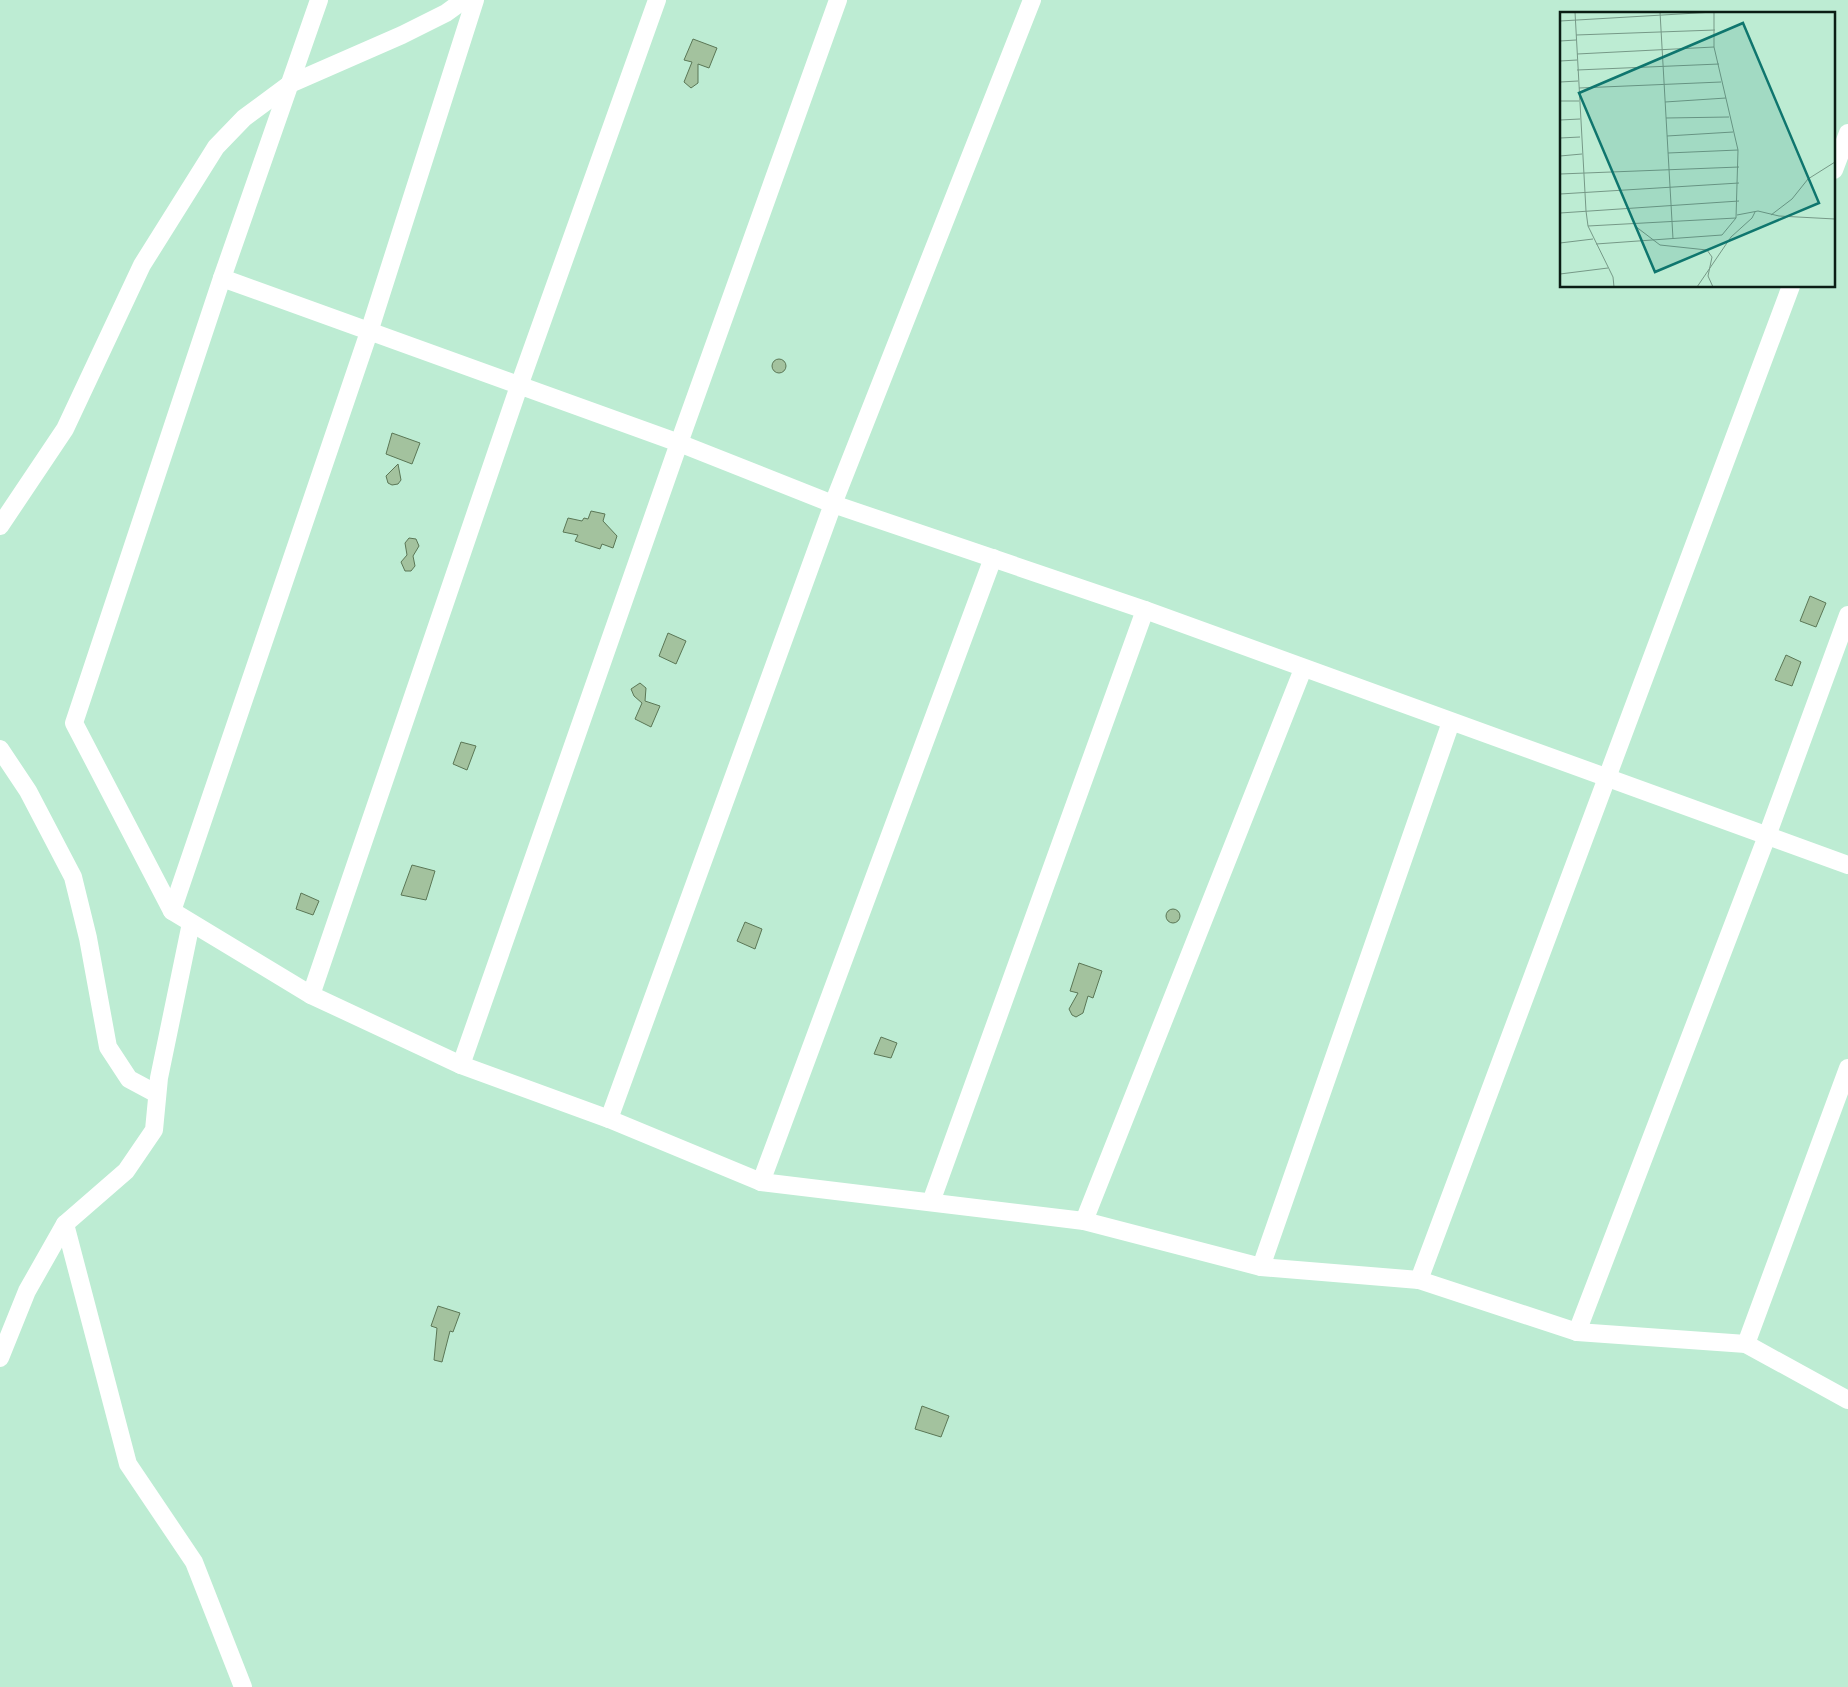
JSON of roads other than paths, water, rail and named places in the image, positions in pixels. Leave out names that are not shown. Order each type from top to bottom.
[{"type":"street","points":[[319,0],[222,278],[74,723],[172,912],[311,995],[461,1065],[609,1119],[761,1182],[1084,1221],[1261,1267],[1419,1280],[1578,1332],[1746,1344],[1848,1400]]},
{"type":"street","points":[[0,526],[65,429],[142,265],[216,147],[244,118],[290,84],[402,35],[446,13],[464,0]]},
{"type":"street","points":[[172,912],[369,332],[475,0]]},
{"type":"street","points":[[311,995],[519,386],[657,0]]},
{"type":"street","points":[[461,1065],[679,444],[838,0]]},
{"type":"street","points":[[609,1119],[833,504],[1032,0]]},
{"type":"street","points":[[1836,165],[1848,133]]},
{"type":"street","points":[[222,278],[679,444],[833,504],[1145,610],[1303,669],[1848,865]]},
{"type":"street","points":[[1419,1280],[1790,288]]},
{"type":"street","points":[[761,1182],[993,558]]},
{"type":"street","points":[[931,1202],[1145,610]]},
{"type":"street","points":[[1578,1332],[1767,836],[1848,615]]},
{"type":"street","points":[[1084,1221],[1303,669]]},
{"type":"street","points":[[1261,1267],[1451,722]]},
{"type":"street","points":[[0,749],[28,791],[73,877],[88,938],[108,1047],[129,1079],[157,1094]]},
{"type":"street","points":[[0,1358],[27,1291],[65,1224],[126,1171],[154,1130],[157,1094],[191,923]]},
{"type":"street","points":[[1746,1344],[1848,1068]]},
{"type":"street","points":[[65,1224],[128,1464],[194,1562],[243,1687]]}]
